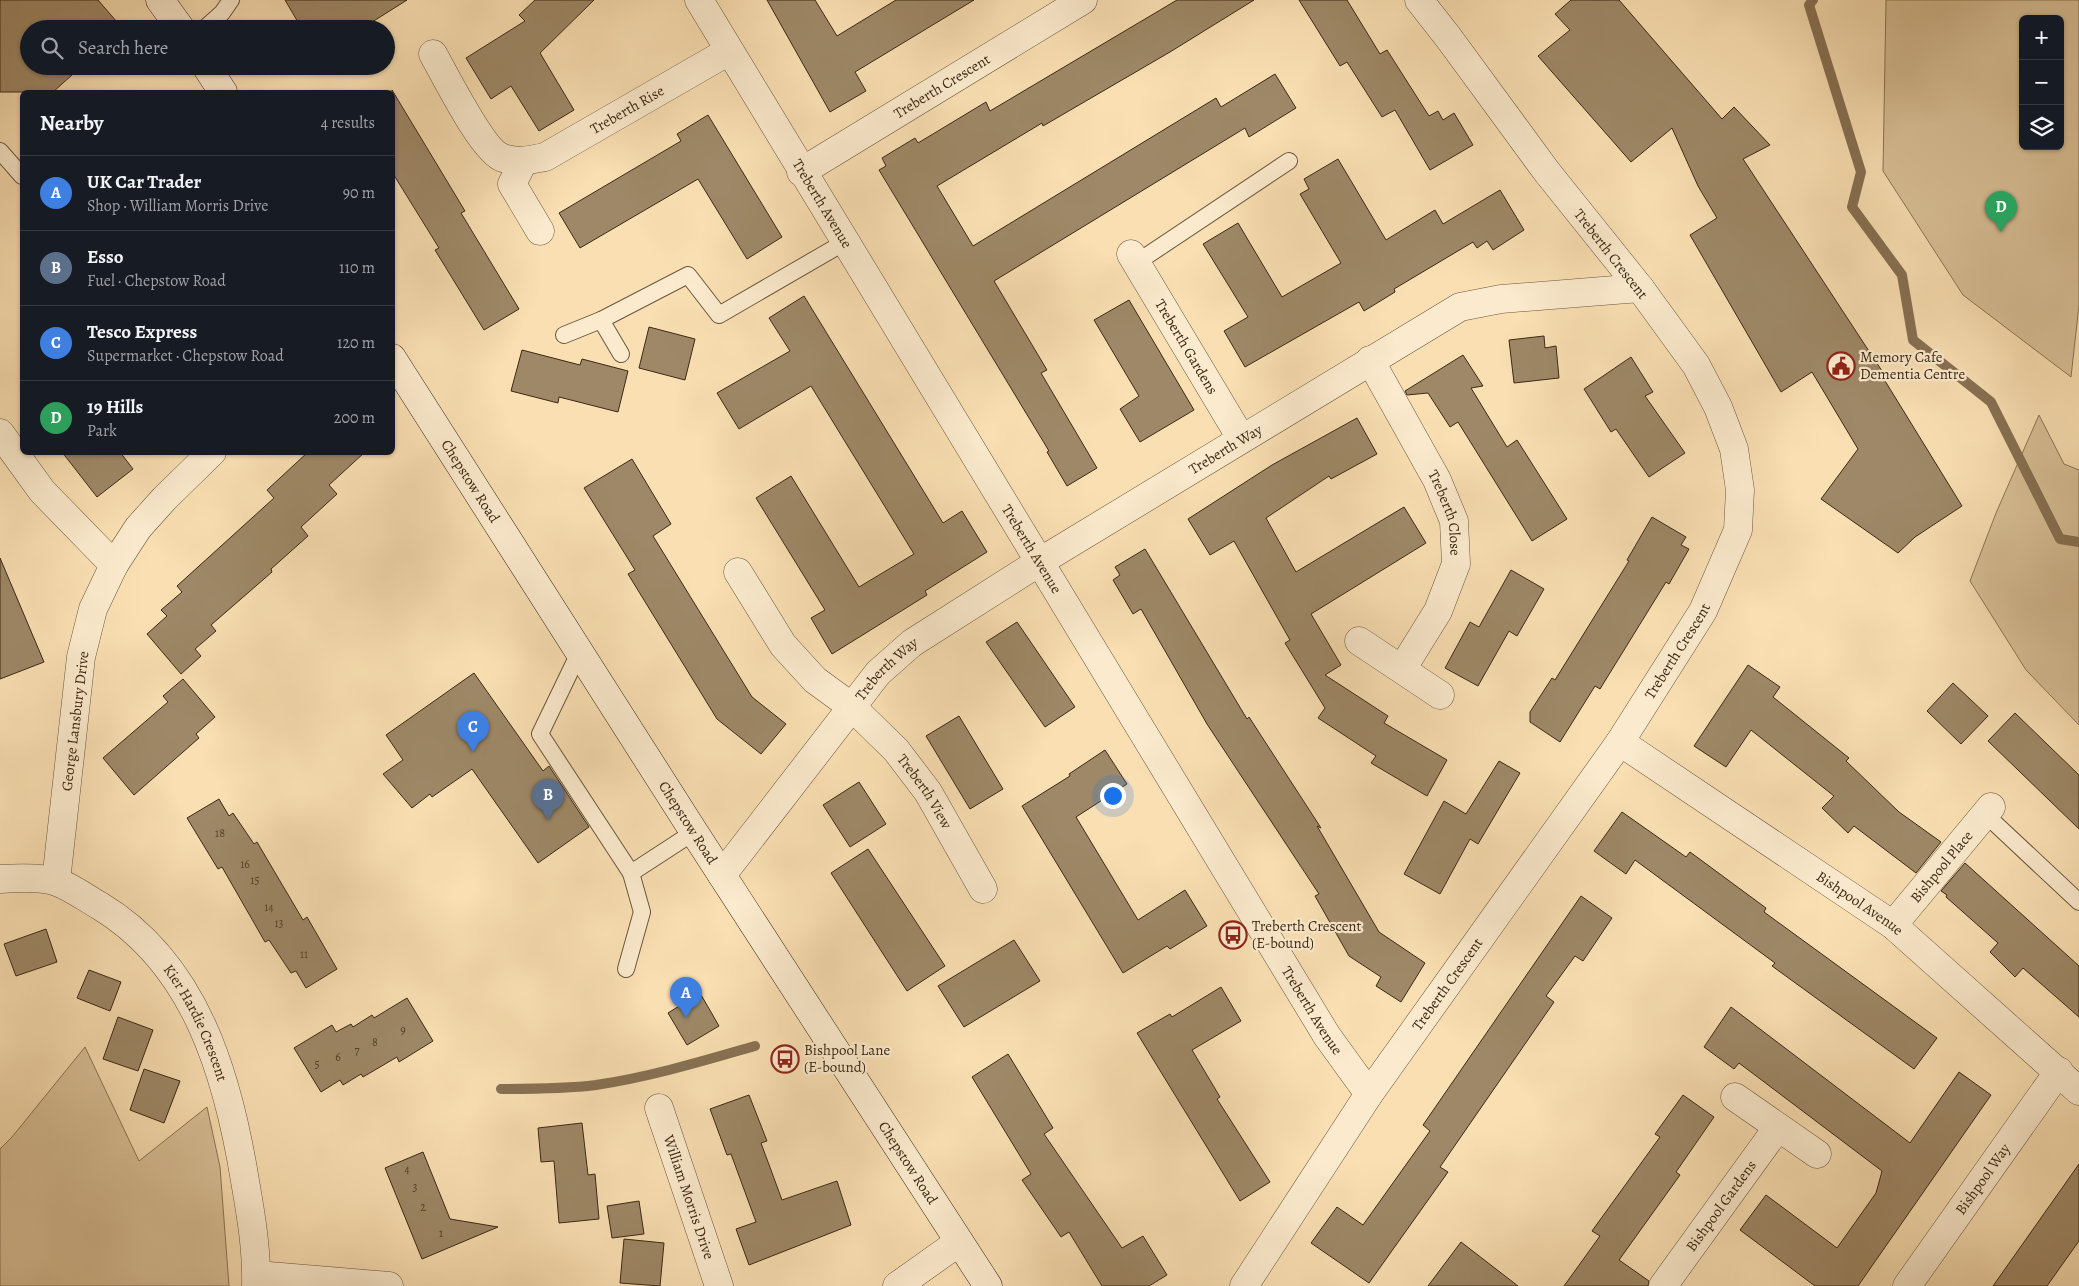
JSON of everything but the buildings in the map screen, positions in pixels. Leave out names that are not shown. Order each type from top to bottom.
[{"type":"street","name":"Treberth Avenue","points":[[699,0],[801,172],[1041,560],[1327,1036],[1369,1094]]},
{"type":"street","name":"Treberth Crescent","points":[[801,172],[1083,0]]},
{"type":"street","name":"Treberth Crescent","points":[[1244,1286],[1369,1094],[1620,742],[1704,611],[1738,530],[1740,490],[1734,449],[1718,407],[1696,365],[1640,288],[1547,172],[1419,0]]},
{"type":"street","name":"Treberth Rise","points":[[433,54],[485,144],[501,158],[523,162],[545,157],[729,51]]},
{"type":"street","points":[[212,75],[222,90]]},
{"type":"street","points":[[523,162],[512,184],[540,231]]},
{"type":"street","name":"Treberth Gardens","points":[[1134,258],[1241,438]]},
{"type":"street","name":"Treberth Way","points":[[722,875],[878,673],[912,643],[1041,560],[1460,307],[1501,299],[1640,288]]},
{"type":"street","name":"Treberth Close","points":[[1370,360],[1437,480],[1454,521],[1456,564],[1438,611],[1402,669]]},
{"type":"street","name":"Chepstow Road","points":[[395,363],[694,832],[988,1286]]},
{"type":"street","points":[[0,433],[42,491],[114,565]]},
{"type":"street","name":"George Lansbury Drive","points":[[56,881],[81,657],[93,609],[114,565],[138,528],[209,455]]},
{"type":"street","name":"Treberth Way","points":[[738,572],[783,645],[815,680],[852,706]]},
{"type":"street","points":[[1359,641],[1440,694]]},
{"type":"street","name":"Treberth View","points":[[852,706],[896,750],[928,792],[982,889]]},
{"type":"street","name":"Bishpool Avenue","points":[[1620,742],[1893,924],[2059,1071],[2079,1091]]},
{"type":"street","name":"Bishpool Place","points":[[1893,924],[1988,811]]},
{"type":"street","name":"Kier Hardie Crescent","points":[[0,878],[56,881],[112,913],[150,944],[183,986],[213,1052],[234,1121],[252,1218],[256,1280]]},
{"type":"street","name":"Bishpool Way","points":[[1907,1286],[2059,1071]]},
{"type":"street","points":[[1735,1097],[1816,1154]]},
{"type":"street","name":"William Morris Drive","points":[[659,1108],[719,1286]]},
{"type":"street","name":"Bishpool Gardens","points":[[1663,1286],[1778,1127]]},
{"type":"street","points":[[897,1286],[959,1242]]},
{"type":"street","points":[[256,1280],[388,1286]]},
{"type":"lane","points":[[214,20],[222,13],[231,0]]},
{"type":"lane","points":[[0,151],[20,174]]},
{"type":"lane","points":[[1134,258],[1289,162]]},
{"type":"lane","points":[[564,335],[601,320],[688,275],[719,315],[845,242]]},
{"type":"lane","points":[[601,320],[621,354]]},
{"type":"lane","points":[[580,651],[540,734],[631,873],[642,912],[626,970]]},
{"type":"lane","points":[[1988,811],[2079,902]]},
{"type":"lane","points":[[631,873],[694,832]]},
{"type":"shaded area","points":[[1886,0],[2079,0],[2079,305],[2071,377],[1963,295],[1883,171]]},
{"type":"shaded area","points":[[2039,415],[2064,464],[2079,470],[2079,725],[2026,670],[1970,581],[1996,513]]},
{"type":"shaded area","points":[[85,1047],[139,1161],[207,1107],[220,1167],[229,1286],[0,1286],[0,1149],[12,1137]]},
{"type":"waterway","points":[[1813,0],[1809,5],[1861,172],[1852,207],[1902,275],[1913,340],[1991,402],[2060,539],[2079,542]]},
{"type":"waterway","points":[[501,1089],[572,1087],[616,1082],[755,1046]]},
{"type":"place","name":"19 Hills","points":[[2001,232]]},
{"type":"place","name":"Memory Cafe Dementia Centre","points":[[1841,366]]},
{"type":"place","name":"Tesco Express","points":[[473,752]]},
{"type":"place","name":"Esso","points":[[548,820]]},
{"type":"place","name":"Treberth Crescent (E-bound)","points":[[1233,935]]},
{"type":"place","name":"UK Car Trader","points":[[686,1018]]},
{"type":"place","name":"Bishpool Lane (E-bound)","points":[[785,1059]]}]
